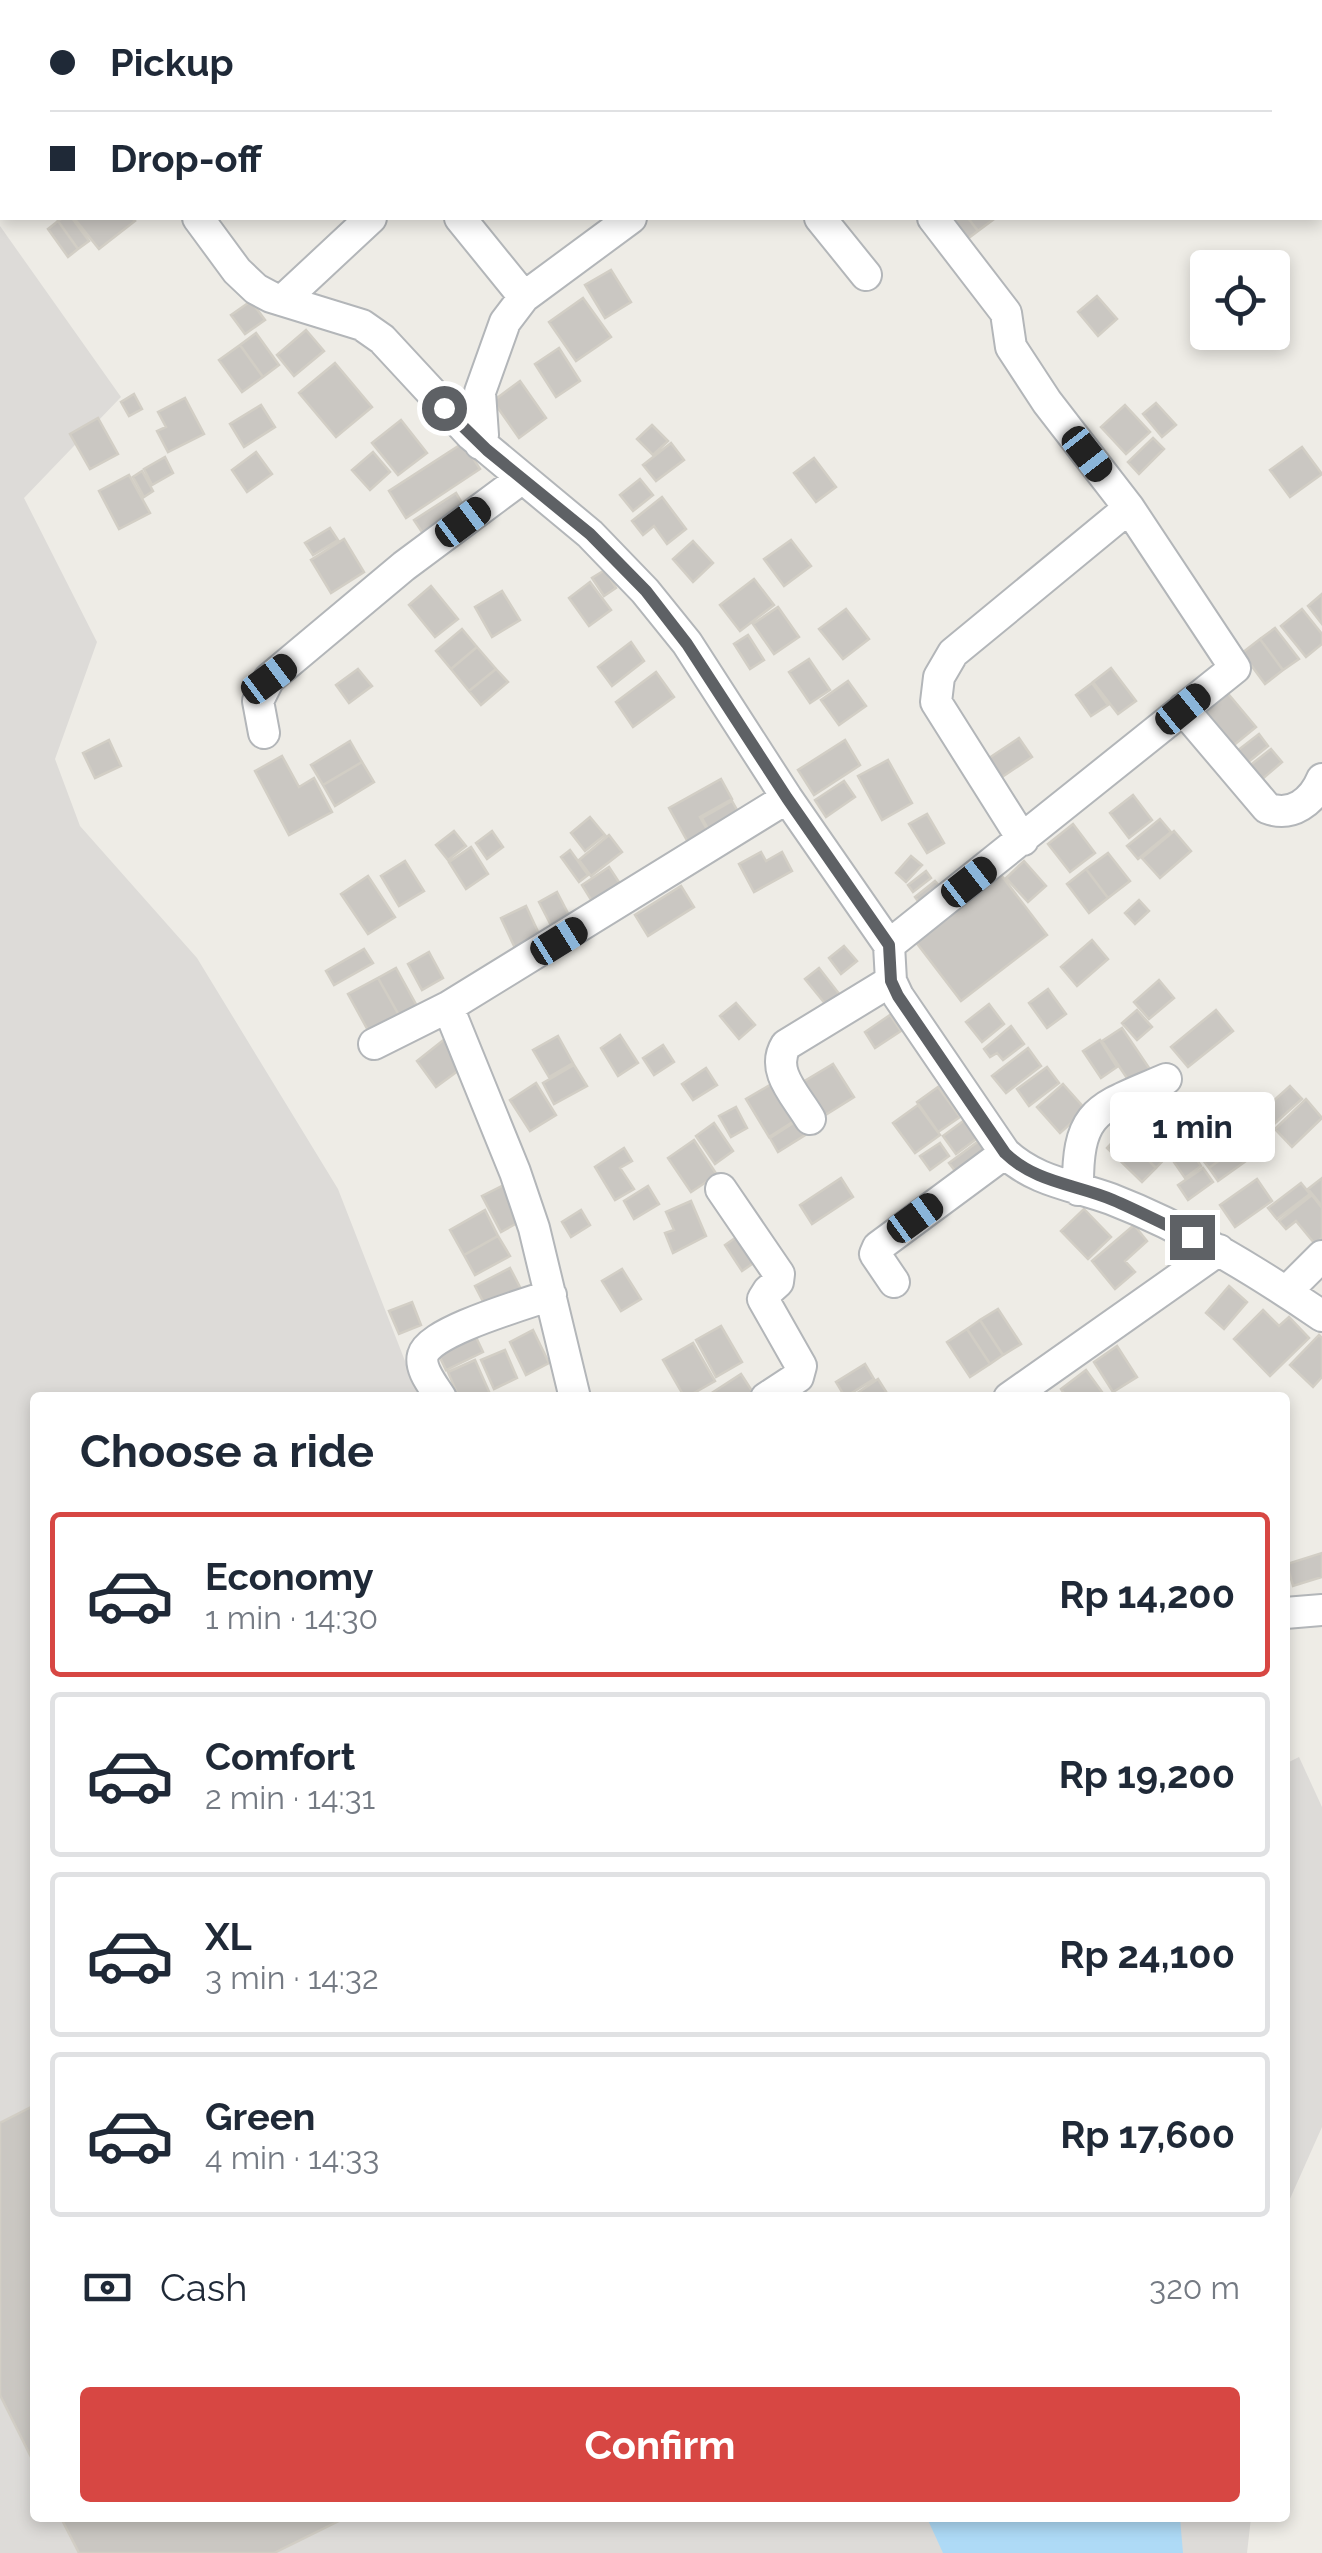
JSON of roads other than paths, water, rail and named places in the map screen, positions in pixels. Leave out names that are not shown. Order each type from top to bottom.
[{"type":"street","points":[[200,220],[256,289],[362,325],[382,339],[480,444],[590,534],[646,591],[687,644],[889,945],[891,981],[1005,1153],[1018,1165],[1050,1182],[1110,1199],[1219,1250],[1322,1316]]},
{"type":"street","points":[[283,300],[369,220]]},
{"type":"street","points":[[462,220],[524,298]]},
{"type":"street","points":[[480,444],[480,392],[505,322],[524,298],[628,220]]},
{"type":"street","points":[[822,220],[866,274]]},
{"type":"street","points":[[889,945],[1235,668],[1130,508],[1047,402],[1011,347],[1006,312],[935,220]]},
{"type":"street","points":[[264,734],[258,702],[269,679],[404,566],[521,479]]},
{"type":"street","points":[[1023,840],[936,702],[939,676],[954,654],[1130,508]]},
{"type":"street","points":[[1183,709],[1267,808],[1278,812],[1306,804],[1316,794],[1322,779]]},
{"type":"street","points":[[374,1044],[448,1007],[787,798]]},
{"type":"street","points":[[810,1119],[778,1066],[786,1045],[891,981]]},
{"type":"street","points":[[448,1007],[515,1172],[574,1392]]},
{"type":"street","points":[[1078,1190],[1080,1137],[1095,1114],[1166,1079]]},
{"type":"street","points":[[894,1282],[879,1264],[875,1254],[878,1247],[1005,1153]]},
{"type":"street","points":[[722,1188],[779,1274],[778,1282],[763,1299],[801,1366],[798,1377],[775,1392]]},
{"type":"street","points":[[1018,1392],[1219,1250]]},
{"type":"street","points":[[1286,1292],[1322,1256]]},
{"type":"street","points":[[437,1392],[421,1358],[426,1346],[456,1330],[551,1296]]},
{"type":"street","points":[[1290,1613],[1322,1610]]},
{"type":"water","points":[[929,2522],[1180,2522],[1183,2553],[943,2553]]}]
